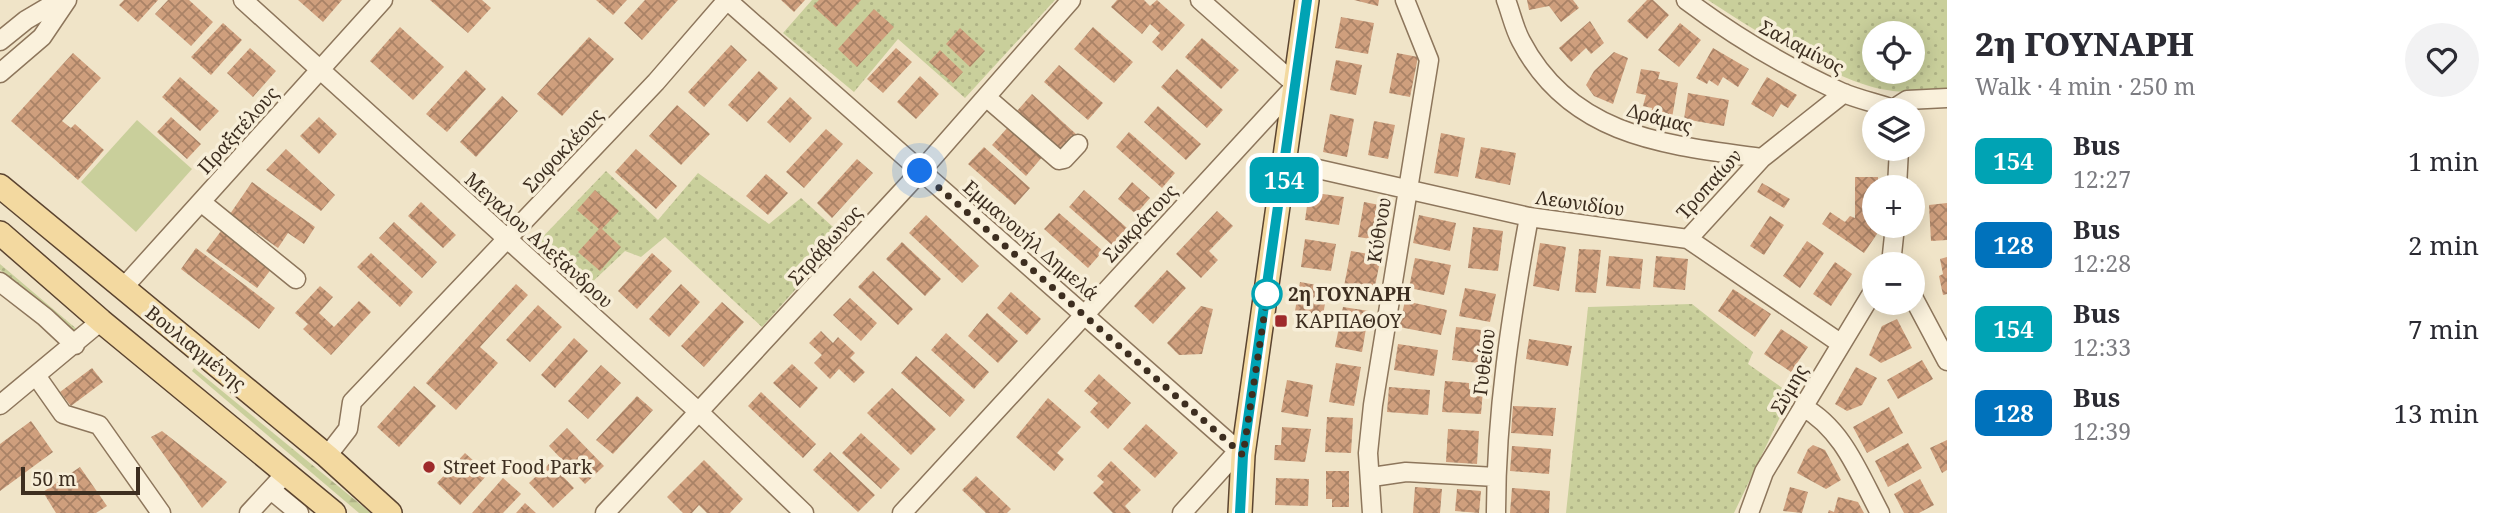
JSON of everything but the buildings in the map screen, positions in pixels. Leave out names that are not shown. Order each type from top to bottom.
[{"type":"main road","points":[[1240,513],[1241,453],[1287,162],[1307,0]]},
{"type":"main road","name":"Βουλιαγμένης","points":[[0,186],[327,456],[390,513]]},
{"type":"main road","name":"Βουλιαγμένης","points":[[0,233],[101,321],[334,513]]},
{"type":"street","points":[[0,41],[26,20],[60,0]]},
{"type":"street","points":[[0,73],[42,37],[67,0]]},
{"type":"street","name":"Μεγαλου Αλεξάνδρου","points":[[243,0],[700,412],[804,513]]},
{"type":"street","name":"Πραξιτέλους","points":[[123,288],[383,0]]},
{"type":"street","name":"Εμμανουήλ Δημελά","points":[[727,0],[1241,453]]},
{"type":"street","name":"Σοφοκλέους","points":[[327,456],[348,429],[352,402],[656,82],[727,0]]},
{"type":"street","name":"Στράβωνος","points":[[605,513],[920,171],[1071,0]]},
{"type":"street","points":[[1200,0],[1296,85]]},
{"type":"street","name":"Κύθνου","points":[[1372,513],[1368,453],[1373,405],[1429,60],[1405,0]]},
{"type":"street","name":"Δράμας","points":[[1506,0],[1520,40],[1539,68],[1590,118],[1672,146],[1762,158]]},
{"type":"street","name":"Σαλαμίνος","points":[[1686,0],[1728,31],[1844,93],[1862,99]]},
{"type":"street","name":"Σωκράτους","points":[[902,513],[1296,85]]},
{"type":"street","points":[[1762,158],[1844,93]]},
{"type":"street","points":[[986,97],[1059,160],[1064,159],[1078,144]]},
{"type":"street","name":"Σαλαμίνος","points":[[1925,99],[1947,98]]},
{"type":"street","name":"Τροπαίων","points":[[1688,239],[1762,158]]},
{"type":"street","name":"Λεωνιδίου","points":[[1287,162],[1529,217],[1688,239],[1840,343]]},
{"type":"street","points":[[201,202],[296,279]]},
{"type":"street","name":"Γυθείου","points":[[1496,513],[1496,477],[1508,332],[1529,217]]},
{"type":"street","points":[[0,282],[28,302],[75,345]]},
{"type":"street","name":"Σύμης","points":[[1749,513],[1764,472],[1862,309]]},
{"type":"street","points":[[1923,315],[1947,361]]},
{"type":"street","points":[[0,405],[37,377],[101,321]]},
{"type":"street","points":[[37,377],[63,414],[99,425],[160,513]]},
{"type":"street","points":[[1803,407],[1821,417],[1835,431],[1881,513]]},
{"type":"street","points":[[1182,513],[1241,453]]},
{"type":"street","points":[[1371,477],[1406,472],[1496,477]]},
{"type":"street","points":[[249,513],[286,473]]},
{"type":"street","points":[[271,490],[299,513]]},
{"type":"green space","points":[[812,0],[1055,0],[965,98],[898,39],[854,92],[783,33]]},
{"type":"green space","points":[[1708,0],[1947,0],[1947,88],[1893,91],[1863,84],[1925,84],[1925,21],[1862,21],[1862,84],[1823,68]]},
{"type":"green space","points":[[137,120],[192,169],[136,232],[81,182]]},
{"type":"green space","points":[[606,171],[658,220],[698,173],[769,224],[801,198],[843,236],[762,327],[665,237],[641,257],[625,251],[587,287],[535,245]]},
{"type":"green space","points":[[0,264],[79,331],[76,334],[46,305],[0,270]]},
{"type":"green space","points":[[1692,304],[1753,352],[1748,364],[1791,394],[1734,513],[1566,513],[1588,307]]},
{"type":"green space","points":[[194,368],[371,513],[359,513],[192,371]]},
{"type":"bus line","name":"154","points":[[1240,513],[1243,455],[1287,162],[1307,0]]},
{"type":"place","name":"2η ΓΟΥΝΑΡΗ","points":[[1267,294]]},
{"type":"place","name":"ΚΑΡΠΑΘΟΥ","points":[[1281,321]]},
{"type":"place","name":"Street Food Park","points":[[429,467]]},
{"type":"route","points":[[920,171],[1243,455],[1268,290],[1267,294]]}]
